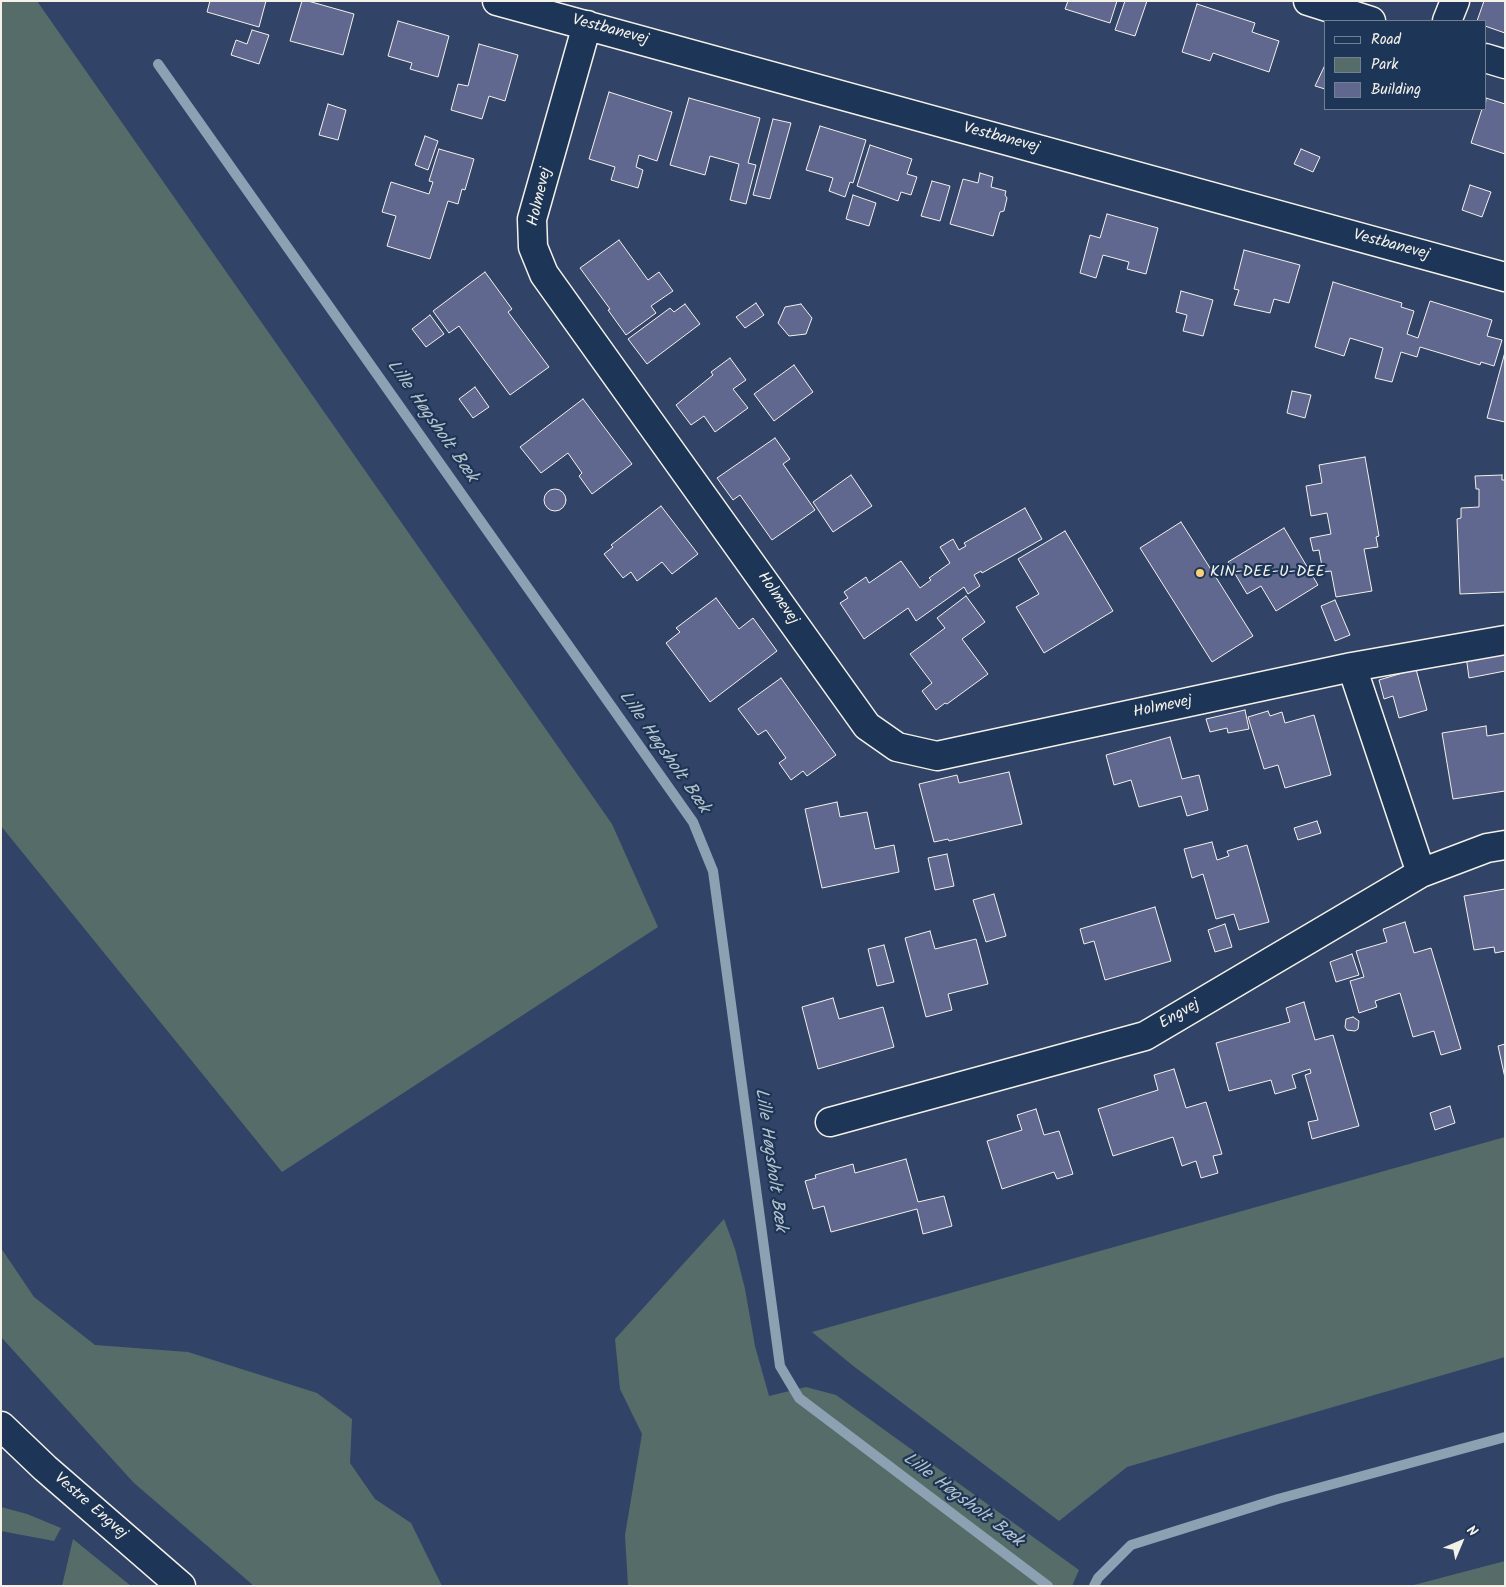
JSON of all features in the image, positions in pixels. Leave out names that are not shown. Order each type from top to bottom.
[{"type":"street","name":"Vestbanevej","points":[[497,1],[1505,277]]},
{"type":"street","points":[[1308,1],[1368,20]]},
{"type":"street","points":[[1447,20],[1455,1]]},
{"type":"street","name":"Holmevej","points":[[587,25],[532,219],[533,247],[544,274],[867,726],[897,747],[937,756],[1352,667],[1505,640]]},
{"type":"street","points":[[1486,58],[1505,64]]},
{"type":"street","points":[[1352,667],[1421,873]]},
{"type":"street","name":"Engvej","points":[[830,1122],[1145,1036],[1421,873],[1487,848],[1505,845]]},
{"type":"street","name":"Vestre Engvej","points":[[1,1426],[109,1525],[181,1586]]},
{"type":"green space","points":[[1,1],[37,1],[612,824],[658,927],[282,1172],[1,826]]},
{"type":"green space","points":[[1505,1137],[1505,1357],[1127,1467],[1059,1521],[852,1365],[812,1332]]},
{"type":"green space","points":[[724,1219],[735,1249],[745,1289],[755,1346],[769,1396],[806,1387],[836,1395],[1079,1570],[1072,1586],[628,1586],[625,1535],[642,1434],[620,1389],[615,1339]]},
{"type":"green space","points":[[1,1248],[34,1297],[95,1345],[188,1352],[317,1393],[352,1419],[350,1463],[375,1499],[411,1523],[442,1586],[254,1586],[134,1483],[1,1337]]},
{"type":"green space","points":[[1,1507],[27,1514],[61,1528],[54,1541],[1,1531]]},
{"type":"green space","points":[[73,1539],[131,1586],[62,1586]]},
{"type":"green space","points":[[1505,1561],[1505,1586],[1410,1586]]},
{"type":"building","points":[[210,1],[266,1],[259,27],[207,12]]},
{"type":"building","points":[[302,1],[354,14],[343,55],[290,41]]},
{"type":"building","points":[[1068,1],[1117,1],[1110,23],[1065,9]]},
{"type":"building","points":[[1125,1],[1147,1],[1135,36],[1115,30]]},
{"type":"building","points":[[1484,1],[1505,1],[1505,33],[1486,26],[1486,20],[1477,20]]},
{"type":"building","points":[[1197,4],[1255,23],[1252,32],[1279,41],[1269,72],[1213,53],[1210,61],[1182,52]]},
{"type":"building","points":[[398,21],[449,36],[438,77],[410,69],[412,63],[388,56]]},
{"type":"building","points":[[252,30],[269,35],[259,64],[231,55],[236,40],[247,44]]},
{"type":"building","points":[[479,44],[518,55],[505,101],[489,96],[482,119],[451,110],[458,84],[468,86]]},
{"type":"building","points":[[1324,67],[1324,89],[1315,86]]},
{"type":"building","points":[[609,92],[672,112],[657,161],[639,155],[636,167],[643,170],[638,188],[611,180],[615,167],[589,159]]},
{"type":"building","points":[[689,98],[760,118],[748,163],[756,165],[746,204],[730,200],[739,164],[710,156],[705,175],[670,165]]},
{"type":"building","points":[[1486,98],[1505,104],[1505,154],[1471,143],[1482,110],[1486,110]]},
{"type":"building","points":[[328,104],[346,110],[338,140],[319,135]]},
{"type":"building","points":[[773,119],[791,123],[770,199],[753,195]]},
{"type":"building","points":[[820,126],[866,140],[853,183],[850,182],[845,197],[829,191],[833,178],[806,170]]},
{"type":"building","points":[[425,136],[438,141],[428,170],[415,165]]},
{"type":"building","points":[[870,145],[912,159],[907,174],[917,177],[911,195],[901,192],[898,201],[857,186]]},
{"type":"building","points":[[439,149],[474,159],[465,190],[462,189],[458,204],[448,201],[430,259],[387,246],[396,216],[382,212],[391,182],[429,194],[433,182],[429,181]]},
{"type":"building","points":[[1301,149],[1320,157],[1313,172],[1294,164]]},
{"type":"building","points":[[980,173],[993,177],[991,187],[1006,191],[1005,195],[1007,198],[1004,211],[1000,212],[993,236],[950,224],[963,179],[978,183]]},
{"type":"building","points":[[932,181],[950,186],[940,221],[921,216]]},
{"type":"building","points":[[1470,185],[1491,192],[1482,217],[1462,210]]},
{"type":"building","points":[[853,195],[876,203],[869,226],[846,219]]},
{"type":"building","points":[[1107,214],[1158,228],[1146,274],[1127,269],[1129,262],[1103,255],[1096,278],[1080,273],[1090,235],[1100,238]]},
{"type":"building","points":[[619,240],[648,280],[659,272],[673,291],[651,306],[656,313],[626,335],[608,310],[610,309],[580,268]]},
{"type":"building","points":[[1244,250],[1300,265],[1289,303],[1274,299],[1270,313],[1234,305],[1239,290],[1234,289]]},
{"type":"building","points":[[485,272],[512,309],[508,312],[549,367],[510,395],[459,326],[449,333],[433,311]]},
{"type":"building","points":[[1333,282],[1402,303],[1401,307],[1414,311],[1407,334],[1418,338],[1430,301],[1492,320],[1487,336],[1502,340],[1494,366],[1481,362],[1480,365],[1420,347],[1417,357],[1401,352],[1392,382],[1375,378],[1383,348],[1350,338],[1344,356],[1315,347]]},
{"type":"building","points":[[1181,291],[1213,300],[1203,336],[1183,331],[1187,315],[1176,312]]},
{"type":"building","points":[[756,303],[764,315],[745,328],[736,317]]},
{"type":"building","points":[[685,304],[700,324],[647,364],[628,339],[670,308],[674,312]]},
{"type":"building","points":[[801,304],[812,318],[806,334],[789,336],[778,323],[785,307]]},
{"type":"building","points":[[430,315],[444,334],[426,347],[412,329]]},
{"type":"building","points":[[1505,352],[1505,422],[1487,418]]},
{"type":"building","points":[[730,358],[746,380],[733,389],[748,408],[715,432],[704,416],[691,425],[676,405],[713,375],[711,372]]},
{"type":"building","points":[[794,365],[813,392],[774,421],[754,394]]},
{"type":"building","points":[[475,387],[489,407],[473,418],[459,399]]},
{"type":"building","points":[[1292,391],[1311,395],[1305,418],[1287,413]]},
{"type":"building","points":[[583,399],[632,464],[592,494],[579,476],[582,473],[568,453],[541,473],[520,447]]},
{"type":"building","points":[[775,438],[790,459],[783,464],[815,510],[772,540],[740,495],[733,500],[717,478]]},
{"type":"building","points":[[1365,457],[1379,536],[1376,537],[1378,547],[1364,549],[1372,591],[1336,597],[1331,571],[1323,572],[1319,550],[1313,551],[1310,538],[1331,534],[1327,513],[1311,516],[1306,486],[1322,483],[1319,465]]},
{"type":"building","points":[[851,475],[872,506],[833,532],[813,502]]},
{"type":"building","points":[[1502,475],[1502,480],[1505,480],[1505,592],[1460,594],[1457,519],[1461,518],[1461,508],[1479,507],[1479,489],[1476,489],[1475,476]]},
{"type":"building","points":[[555,489],[563,492],[566,500],[563,508],[555,511],[547,508],[544,500],[547,492]]},
{"type":"building","points":[[661,506],[698,554],[672,574],[662,562],[637,581],[631,572],[623,578],[604,554],[613,547],[611,545]]},
{"type":"building","points":[[1025,508],[1042,539],[982,573],[981,571],[974,575],[980,586],[968,594],[964,587],[916,621],[908,608],[864,639],[840,603],[848,598],[844,592],[866,577],[869,583],[901,561],[920,588],[931,580],[929,578],[950,563],[940,547],[953,539],[959,550],[966,546],[964,543]]},
{"type":"building","points":[[1181,522],[1253,636],[1212,662],[1140,548]]},
{"type":"building","points":[[1284,528],[1318,585],[1276,611],[1261,586],[1247,594],[1228,562]]},
{"type":"building","points":[[1065,531],[1113,611],[1044,653],[1016,607],[1039,594],[1018,559]]},
{"type":"building","points":[[966,596],[985,622],[962,639],[988,674],[936,710],[922,691],[932,683],[910,654],[945,628],[937,618]]},
{"type":"building","points":[[716,598],[739,629],[753,618],[777,651],[710,702],[666,643],[680,632],[676,628]]},
{"type":"building","points":[[1335,600],[1350,635],[1335,641],[1321,606]]},
{"type":"building","points":[[1505,654],[1505,671],[1469,678],[1466,656]]},
{"type":"building","points":[[1416,669],[1427,710],[1399,718],[1393,696],[1384,699],[1379,680]]},
{"type":"building","points":[[781,678],[836,755],[807,776],[803,771],[791,780],[779,763],[786,758],[766,730],[758,735],[738,709]]},
{"type":"building","points":[[1245,710],[1249,729],[1228,733],[1227,728],[1210,732],[1206,719]]},
{"type":"building","points":[[1268,711],[1270,716],[1282,712],[1285,723],[1314,715],[1331,775],[1285,788],[1278,765],[1264,769],[1248,717]]},
{"type":"building","points":[[1486,726],[1487,736],[1505,733],[1505,791],[1453,799],[1442,733]]},
{"type":"building","points":[[1170,737],[1182,779],[1199,775],[1208,810],[1187,816],[1181,796],[1139,807],[1131,780],[1114,785],[1106,755]]},
{"type":"building","points":[[1009,772],[1022,824],[949,841],[948,839],[934,842],[919,784],[957,775],[959,783]]},
{"type":"building","points":[[837,802],[840,817],[867,812],[875,849],[894,845],[899,872],[822,888],[805,809]]},
{"type":"building","points":[[1317,821],[1321,833],[1298,840],[1294,828]]},
{"type":"building","points":[[1212,842],[1217,860],[1229,856],[1227,851],[1247,845],[1269,922],[1239,930],[1234,914],[1216,919],[1203,874],[1192,878],[1184,849]]},
{"type":"building","points":[[947,854],[954,886],[935,890],[928,858]]},
{"type":"building","points":[[1505,889],[1505,951],[1495,953],[1494,947],[1474,950],[1464,896]]},
{"type":"building","points":[[994,894],[1006,936],[986,942],[973,900]]},
{"type":"building","points":[[1155,907],[1171,961],[1105,980],[1094,941],[1084,944],[1080,929]]},
{"type":"building","points":[[1405,922],[1414,953],[1431,948],[1461,1049],[1441,1055],[1434,1031],[1413,1037],[1400,993],[1375,1001],[1377,1007],[1359,1013],[1350,981],[1364,977],[1356,951],[1387,942],[1383,929]]},
{"type":"building","points":[[1225,924],[1232,947],[1215,952],[1208,930]]},
{"type":"building","points":[[930,931],[935,949],[976,939],[988,984],[948,994],[952,1010],[926,1017],[905,938]]},
{"type":"building","points":[[884,945],[894,982],[877,986],[868,949]]},
{"type":"building","points":[[1352,954],[1359,975],[1336,982],[1330,962]]},
{"type":"building","points":[[833,998],[839,1019],[883,1007],[894,1047],[818,1069],[802,1007]]},
{"type":"building","points":[[1304,1002],[1315,1040],[1333,1035],[1359,1126],[1312,1139],[1308,1122],[1318,1120],[1305,1075],[1311,1073],[1310,1069],[1292,1075],[1296,1088],[1275,1094],[1271,1080],[1229,1091],[1216,1043],[1290,1022],[1286,1008]]},
{"type":"building","points":[[1353,1017],[1359,1021],[1358,1029],[1355,1031],[1347,1030],[1345,1027],[1346,1019]]},
{"type":"building","points":[[1505,1044],[1505,1078],[1498,1046]]},
{"type":"building","points":[[1174,1069],[1186,1108],[1206,1102],[1222,1154],[1213,1156],[1218,1173],[1201,1178],[1196,1161],[1182,1166],[1173,1137],[1113,1156],[1098,1109],[1158,1090],[1154,1075]]},
{"type":"building","points":[[1450,1106],[1455,1123],[1435,1130],[1430,1113]]},
{"type":"building","points":[[1036,1109],[1044,1135],[1059,1131],[1073,1174],[1057,1179],[1054,1172],[1002,1189],[987,1141],[1022,1130],[1017,1115]]},
{"type":"building","points":[[906,1159],[918,1202],[944,1196],[952,1226],[923,1234],[917,1209],[831,1232],[824,1206],[813,1209],[805,1181],[816,1178],[815,1175],[853,1164],[855,1173]]},
{"type":"waterway","name":"Lille Høgsholt Bæk","points":[[158,64],[693,822],[713,871],[780,1366],[799,1398],[1048,1586]]},
{"type":"waterway","points":[[1094,1586],[1098,1578],[1131,1545],[1278,1499],[1505,1437]]},
{"type":"place","name":"KIN-DEE-U-DEE","points":[[1200,573]]}]
